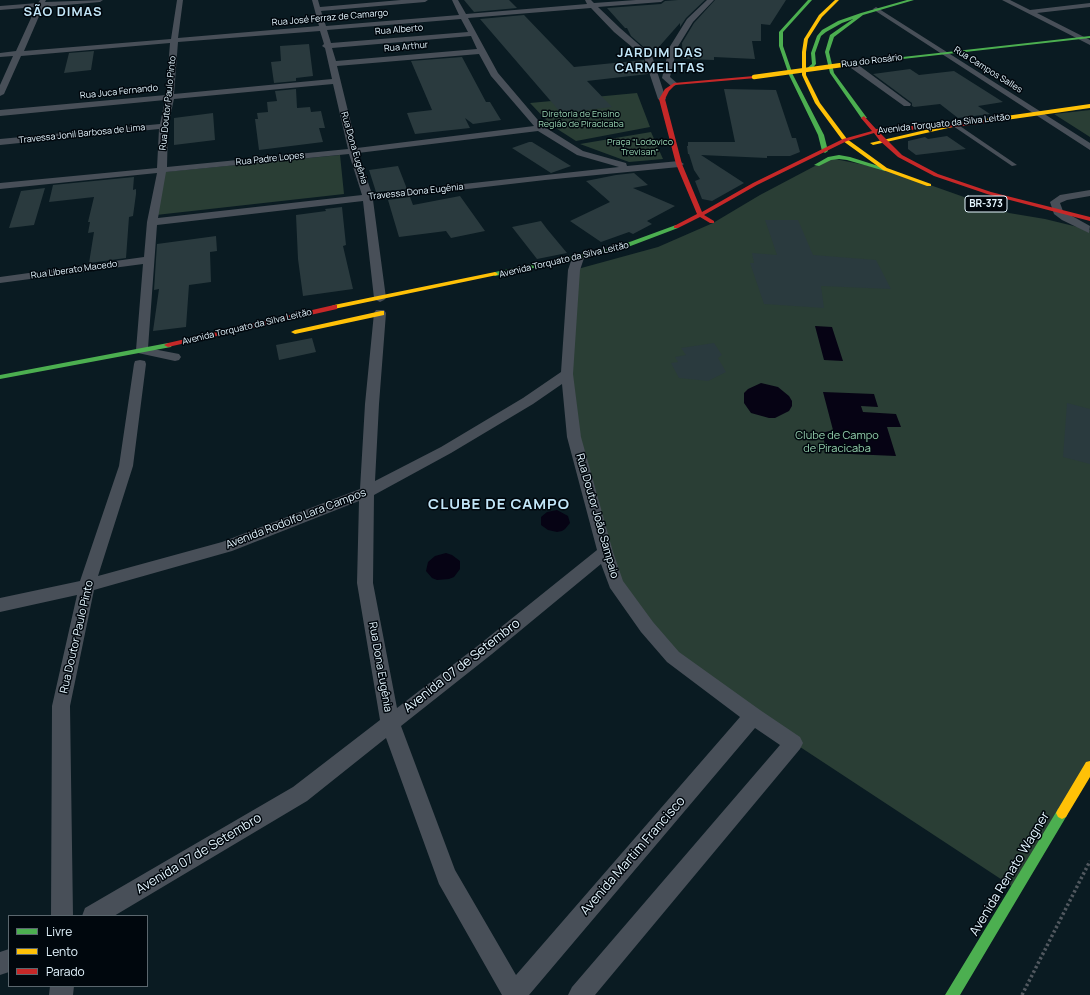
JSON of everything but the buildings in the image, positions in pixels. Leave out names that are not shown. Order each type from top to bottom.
[{"type":"main road","points":[[810,0],[781,32],[781,46],[791,75],[821,135],[825,151]]},
{"type":"main road","points":[[837,0],[820,16],[806,39],[804,52],[804,75],[818,103],[845,140],[886,169]]},
{"type":"main road","points":[[808,70],[814,64],[813,53],[819,36],[824,31],[840,22],[876,9],[912,0]]},
{"type":"main road","points":[[864,2],[876,9]]},
{"type":"main road","points":[[862,14],[832,36],[827,52],[832,73],[846,94],[882,140],[900,156],[936,175],[989,193],[1090,219]]},
{"type":"main road","name":"Rua do Rosário","points":[[674,84],[754,77],[943,53],[1090,37]]},
{"type":"main road","points":[[674,84],[667,90],[662,99],[680,164],[700,215],[713,222]]},
{"type":"main road","points":[[798,88],[818,103]]},
{"type":"main road","name":"Avenida Torquato da Silva Leitão","points":[[0,377],[143,360],[175,344],[382,308],[618,249],[647,240],[700,215],[755,184],[845,140],[876,131],[955,124],[1090,106]]},
{"type":"main road","points":[[916,180],[890,164],[869,148],[872,143],[955,124]]},
{"type":"main road","points":[[809,170],[830,158],[848,158],[886,169],[938,189]]},
{"type":"main road","points":[[1052,221],[1089,230]]},
{"type":"main road","name":"Avenida Torquato da Silva Leitão","points":[[570,271],[587,267]]},
{"type":"main road","points":[[342,322],[382,308]]},
{"type":"main road","name":"Avenida Torquato da Silva Leitão","points":[[289,333],[342,322],[382,308]]},
{"type":"main road","name":"Avenida Renato Wagner","points":[[952,995],[1090,766]]},
{"type":"street","points":[[0,8],[42,2],[100,0]]},
{"type":"street","name":"Rua Doutor Paulo Pinto","points":[[62,915],[61,706],[87,586],[126,466],[143,360],[152,222],[162,170],[164,126],[170,97],[174,40],[180,0]]},
{"type":"street","points":[[316,4],[425,0]]},
{"type":"street","points":[[455,0],[494,74],[540,128],[580,153],[632,168]]},
{"type":"street","points":[[587,0],[617,30],[655,55],[662,99]]},
{"type":"street","name":"Rua José Ferraz de Camargo","points":[[0,55],[661,0]]},
{"type":"street","points":[[674,84],[666,78],[673,48],[690,21],[711,0]]},
{"type":"street","points":[[1005,0],[1090,43]]},
{"type":"street","points":[[0,94],[17,53],[42,2]]},
{"type":"street","name":"Rua Dona Eugênia","points":[[316,4],[323,28],[326,46],[333,64],[353,151],[368,197],[382,308],[372,404],[367,492],[365,583],[390,722],[447,876],[514,995]]},
{"type":"street","points":[[1029,12],[1090,5]]},
{"type":"street","name":"Rua Campos Salles","points":[[876,9],[1090,147]]},
{"type":"street","name":"Rua Alberto","points":[[326,46],[473,34]]},
{"type":"street","points":[[655,55],[673,48]]},
{"type":"street","name":"Rua Arthur","points":[[333,64],[482,50]]},
{"type":"street","points":[[831,69],[852,65],[918,58]]},
{"type":"street","points":[[852,65],[907,104]]},
{"type":"street","name":"Rua Juca Fernando","points":[[0,113],[336,81]]},
{"type":"street","name":"Travessa Jonil Barbosa de Lima","points":[[0,142],[164,126]]},
{"type":"street","name":"Rua Padre Lopes","points":[[0,186],[353,151],[540,128]]},
{"type":"street","name":"Travessa Dona Eugênia","points":[[152,222],[632,168],[680,164]]},
{"type":"street","points":[[1089,230],[1072,222],[1058,212],[1055,202],[1064,197],[1090,193]]},
{"type":"street","name":"Rua Doutor João Sampaio","points":[[578,258],[570,271],[567,374],[574,437],[605,552],[616,583],[647,627],[673,657],[753,716],[793,743],[580,995]]},
{"type":"street","name":"Rua Liberato Macedo","points":[[0,280],[149,260]]},
{"type":"street","name":"Avenida Torquato da Silva Leitão","points":[[143,360],[179,356]]},
{"type":"street","name":"Avenida Rodolfo Lara Campos","points":[[0,605],[87,586],[226,547],[367,492],[446,450],[528,401],[567,374]]},
{"type":"street","name":"Avenida 07 de Setembro","points":[[95,915],[300,794],[390,722],[486,649],[605,552]]},
{"type":"street","name":"Avenida Martim Francisco","points":[[514,995],[753,716]]},
{"type":"lane","points":[[955,124],[1014,165]]},
{"type":"path","points":[[1022,995],[1090,861]]},
{"type":"green space","name":"Diretoria de Ensino Região de Piracicaba","points":[[637,93],[650,127],[576,141],[551,125],[530,103]]},
{"type":"green space","points":[[1090,110],[1090,137],[1054,114]]},
{"type":"green space","name":"Praça \"Lodovico Trevisan\"","points":[[651,132],[663,159],[629,162],[580,144]]},
{"type":"green space","points":[[340,155],[344,194],[156,215],[164,172]]},
{"type":"green space","name":"Clube de Campo de Piracicaba","points":[[830,158],[885,169],[1009,213],[1045,219],[1090,230],[1090,766],[1016,889],[753,716],[647,627],[605,552],[567,374],[574,270],[658,247],[713,223],[760,195]]},
{"type":"shaded area","points":[[815,326],[832,327],[843,361],[824,360]]},
{"type":"shaded area","points":[[761,383],[778,387],[789,396],[792,401],[792,406],[789,411],[775,418],[769,418],[751,413],[744,403],[744,393],[748,389]]},
{"type":"shaded area","points":[[823,392],[874,394],[878,407],[861,406],[863,412],[896,414],[901,427],[887,427],[896,456],[827,453],[822,433],[833,430]]},
{"type":"shaded area","points":[[557,510],[568,516],[570,523],[565,529],[557,532],[548,530],[541,525],[541,517],[547,512]]},
{"type":"shaded area","points":[[446,553],[452,555],[460,561],[460,569],[454,577],[449,579],[437,580],[432,578],[426,571],[428,562],[435,556]]},
{"type":"traffic: fast","points":[[810,0],[781,32],[781,46],[791,75],[821,135],[825,151]]},
{"type":"traffic: fast","points":[[864,118],[832,73],[827,52],[832,36],[862,14],[912,0]]},
{"type":"traffic: fast","points":[[808,70],[814,64],[813,53],[819,36],[824,31],[840,22],[862,14]]},
{"type":"traffic: fast","points":[[849,64],[1090,37]]},
{"type":"traffic: fast","points":[[817,165],[830,158],[839,157],[848,158],[885,169]]},
{"type":"traffic: fast","points":[[495,274],[618,249],[676,227]]},
{"type":"traffic: fast","points":[[0,377],[168,345]]},
{"type":"traffic: fast","points":[[952,995],[1062,813]]},
{"type":"traffic: slow","points":[[837,0],[820,16],[806,39],[804,52],[804,75],[818,103],[845,140],[885,169],[929,185]]},
{"type":"traffic: slow","points":[[754,77],[849,64]]},
{"type":"traffic: slow","points":[[985,121],[1090,106]]},
{"type":"traffic: slow","points":[[873,143],[955,125]]},
{"type":"traffic: slow","points":[[334,307],[495,274]]},
{"type":"traffic: slow","points":[[295,332],[381,313]]},
{"type":"traffic: slow","points":[[1062,813],[1090,766]]},
{"type":"traffic: jam","points":[[712,222],[700,215],[679,164],[662,99],[667,90],[674,84],[754,77]]},
{"type":"traffic: jam","points":[[864,118],[882,140],[900,156],[936,175],[989,193],[1090,219]]},
{"type":"traffic: jam","points":[[676,227],[755,184],[845,140],[876,131],[955,125],[985,121]]},
{"type":"traffic: jam","points":[[168,345],[334,307]]},
{"type":"district","name":"SÃO DIMAS","points":[[63,12]]},
{"type":"district","name":"JARDIM DAS CARMELITAS","points":[[660,60]]},
{"type":"district","name":"CLUBE DE CAMPO","points":[[499,505]]}]
